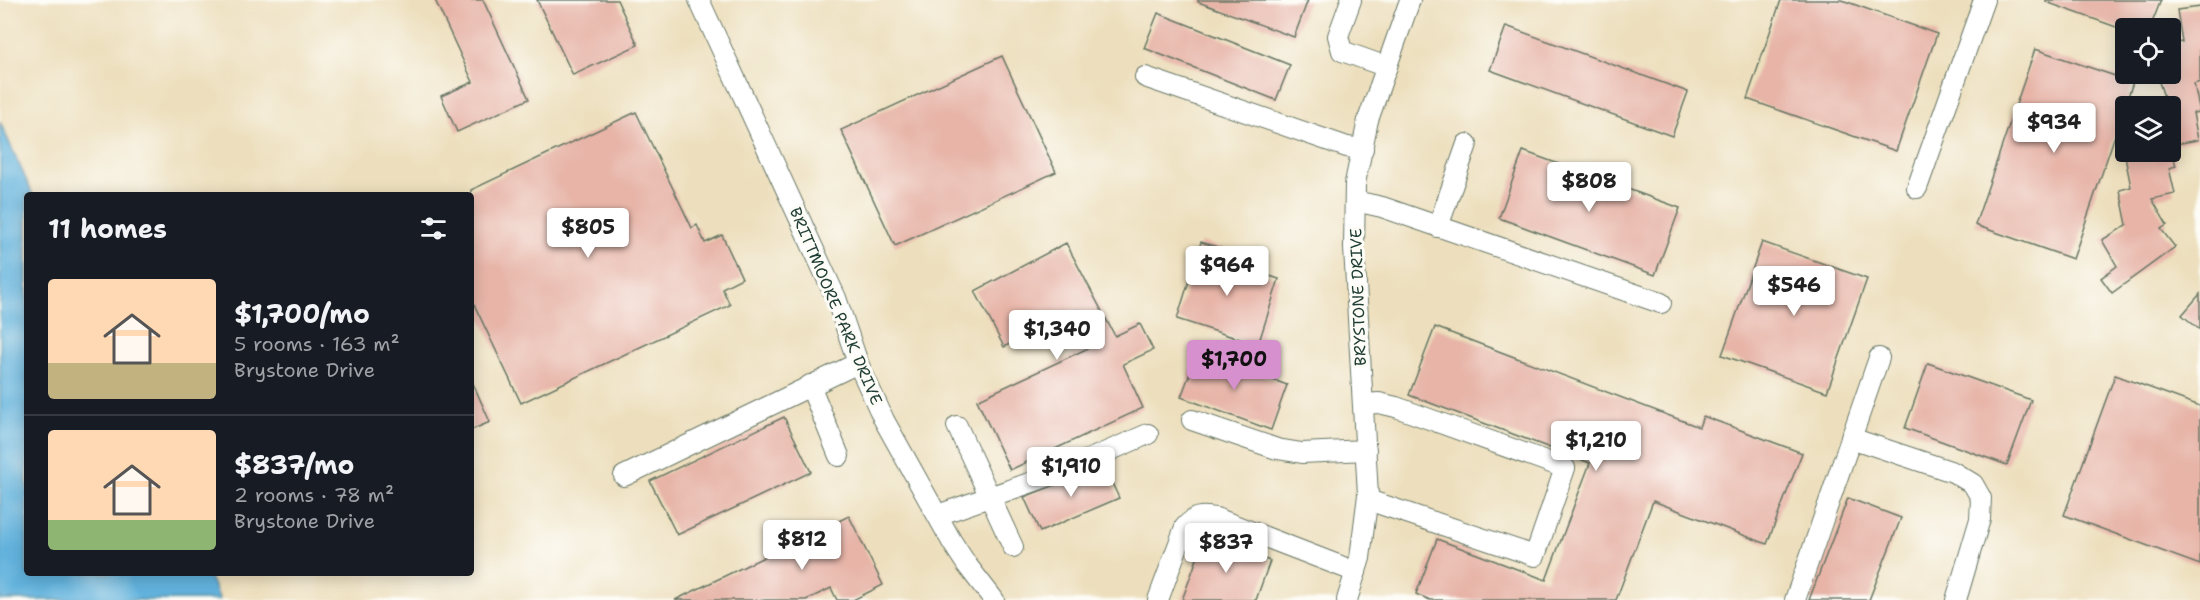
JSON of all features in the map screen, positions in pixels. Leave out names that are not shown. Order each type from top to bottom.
[{"type":"street","name":"BRITTMOORE PARK DRIVE","points":[[699,0],[836,298],[858,363],[884,420],[967,565],[994,600]]},
{"type":"street","points":[[1352,0],[1338,36],[1342,51],[1388,67]]},
{"type":"street","name":"BRYSTONE DRIVE","points":[[1347,600],[1356,572],[1368,500],[1354,248],[1355,183],[1368,120],[1410,0]]},
{"type":"street","points":[[1917,188],[1984,0]]},
{"type":"street","points":[[1145,77],[1336,143],[1363,150]]},
{"type":"street","points":[[1438,227],[1467,144]]},
{"type":"street","points":[[1355,201],[1382,207],[1661,303]]},
{"type":"street","points":[[1795,600],[1879,358]]},
{"type":"street","points":[[624,476],[858,363]]},
{"type":"street","points":[[810,385],[839,456]]},
{"type":"street","points":[[1363,404],[1379,403],[1396,407],[1565,468],[1535,556],[1368,500]]},
{"type":"street","points":[[1192,420],[1277,449],[1302,453],[1366,450]]},
{"type":"street","points":[[957,426],[1013,547]]},
{"type":"street","points":[[938,515],[1055,474],[1148,434]]},
{"type":"street","points":[[1851,438],[1953,472],[1973,483],[1981,498],[1980,519],[1956,600]]},
{"type":"street","points":[[1158,600],[1185,527],[1193,518],[1203,516],[1216,518],[1356,572]]},
{"type":"water","points":[[0,122],[32,192],[24,192],[24,576],[209,576],[220,600],[0,600]]},
{"type":"building","points":[[435,0],[483,0],[529,99],[457,132],[441,96],[473,82]]},
{"type":"building","points":[[537,0],[617,0],[638,45],[573,75]]},
{"type":"building","points":[[1198,0],[1308,0],[1294,37],[1198,2]]},
{"type":"building","points":[[1781,0],[1842,0],[1937,34],[1896,151],[1747,99]]},
{"type":"building","points":[[2046,0],[2161,0],[2154,18],[2115,18],[2115,27],[2046,2]]},
{"type":"building","points":[[2200,7],[2200,82],[2194,84],[2200,112],[2193,113],[2198,140],[2181,143],[2181,96],[2164,96],[2160,84],[2181,84],[2181,18],[2178,18],[2177,10]]},
{"type":"building","points":[[1158,13],[1290,65],[1276,100],[1144,48]]},
{"type":"building","points":[[1506,26],[1688,92],[1672,136],[1490,70]]},
{"type":"building","points":[[2035,49],[2115,76],[2115,84],[2132,84],[2128,96],[2115,96],[2115,135],[2073,259],[1975,225]]},
{"type":"building","points":[[1002,56],[1056,172],[895,246],[841,130]]},
{"type":"building","points":[[636,112],[692,228],[697,225],[705,243],[722,235],[742,278],[722,288],[730,305],[521,403],[474,304],[474,192],[471,190]]},
{"type":"building","points":[[1523,151],[1680,208],[1655,275],[1499,218]]},
{"type":"building","points":[[2126,162],[2175,162],[2176,166],[2169,168],[2175,194],[2152,199],[2167,225],[2161,229],[2175,247],[2112,293],[2101,278],[2117,266],[2102,240],[2127,225],[2120,190],[2131,187]]},
{"type":"building","points":[[1201,242],[1224,249],[1220,260],[1279,279],[1258,345],[1177,319]]},
{"type":"building","points":[[1762,242],[1867,279],[1827,392],[1722,355]]},
{"type":"building","points":[[1066,243],[1115,336],[1140,324],[1153,350],[1123,364],[1143,408],[1010,470],[977,400],[1095,345],[1076,310],[1004,347],[975,291]]},
{"type":"building","points":[[2200,294],[2200,330],[2182,315]]},
{"type":"building","points":[[1435,327],[1699,427],[1703,416],[1802,453],[1767,544],[1653,501],[1616,600],[1430,600],[1416,594],[1437,539],[1546,580],[1590,463],[1409,395]]},
{"type":"building","points":[[1198,352],[1287,385],[1271,430],[1181,397]]},
{"type":"building","points":[[1928,363],[2031,400],[2007,465],[1905,428]]},
{"type":"building","points":[[2115,375],[2200,406],[2200,565],[2064,515]]},
{"type":"building","points":[[474,386],[490,422],[474,429]]},
{"type":"building","points":[[784,417],[811,472],[677,535],[650,481]]},
{"type":"building","points":[[1104,466],[1119,498],[1040,532],[1024,497]]},
{"type":"building","points":[[1848,498],[1901,518],[1869,600],[1809,600]]},
{"type":"building","points":[[849,516],[883,585],[853,600],[837,600],[831,588],[806,600],[675,600]]},
{"type":"building","points":[[1205,537],[1270,561],[1256,600],[1182,600]]}]
